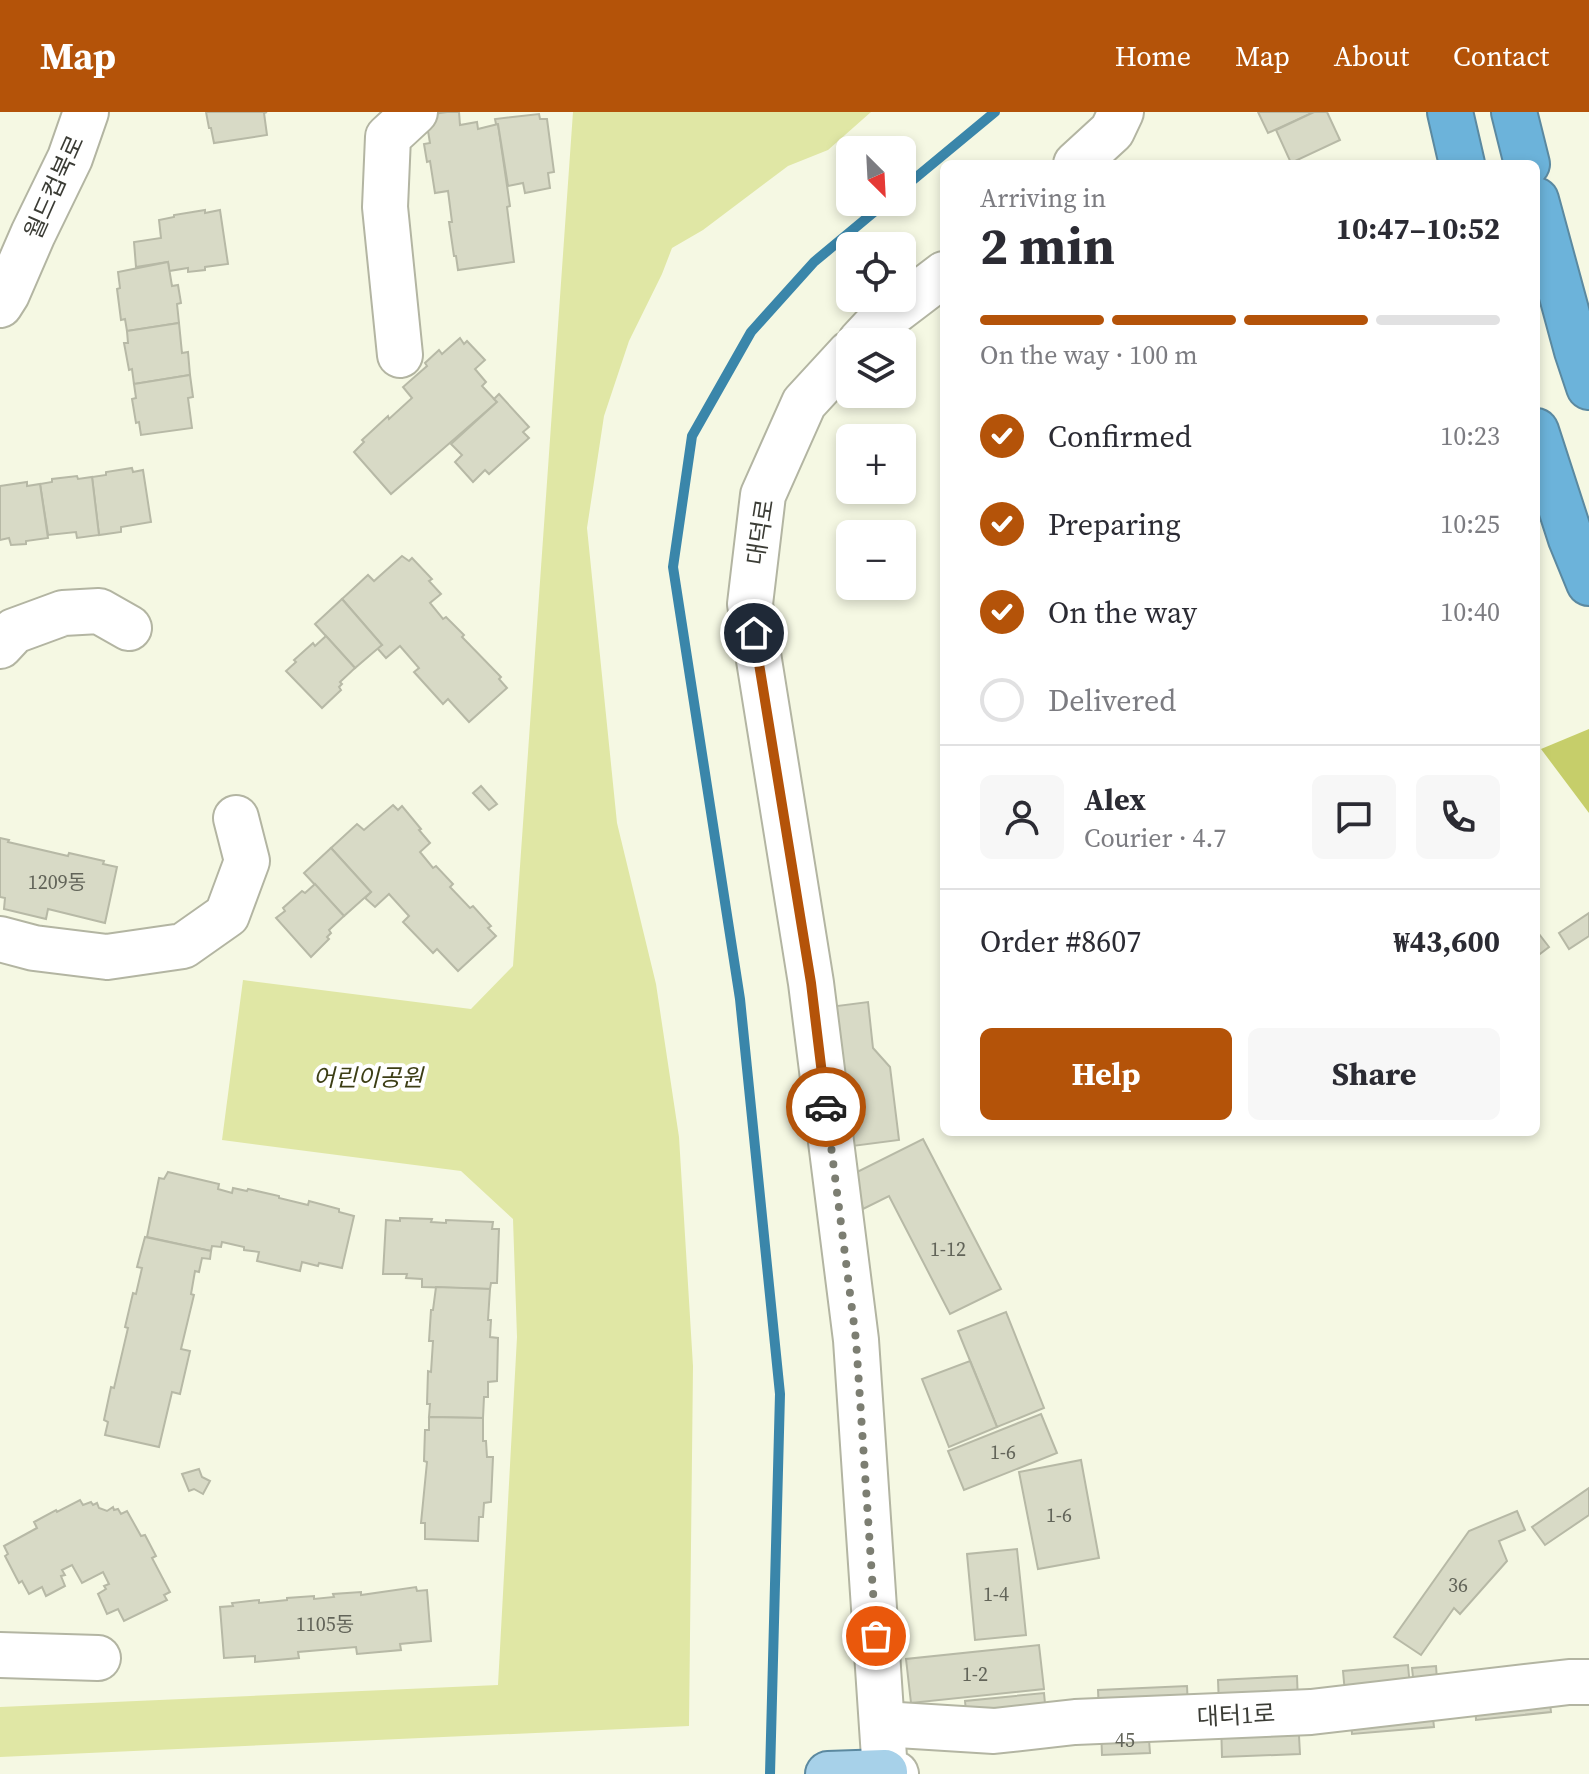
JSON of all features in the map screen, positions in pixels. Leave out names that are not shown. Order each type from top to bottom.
[{"type":"highway","points":[[1450,112],[1461,160]]},
{"type":"highway","points":[[1514,112],[1526,160]]},
{"type":"highway","points":[[1540,215],[1589,387]]},
{"type":"highway","points":[[1540,443],[1571,539],[1589,583]]},
{"type":"street","name":"월드컵북로","points":[[0,305],[70,158],[86,112]]},
{"type":"street","points":[[400,355],[385,207],[388,137],[415,112]]},
{"type":"street","points":[[1080,160],[1112,131],[1121,112]]},
{"type":"street","points":[[873,328],[940,277]]},
{"type":"street","name":"대덕로","points":[[836,368],[804,403],[763,495],[750,604],[811,983],[856,1340],[882,1724],[867,1773]]},
{"type":"street","points":[[0,646],[14,631],[63,613],[99,611],[129,628]]},
{"type":"street","points":[[0,939],[34,948],[107,957],[183,946],[227,915],[247,861],[236,818]]},
{"type":"street","points":[[0,1655],[98,1658]]},
{"type":"street","name":"대터1로","points":[[882,1724],[994,1731],[1075,1722],[1311,1712],[1589,1682]]},
{"type":"green space","name":"어린이공원","points":[[573,112],[871,112],[844,136],[836,136],[836,143],[828,150],[788,166],[703,230],[672,248],[629,341],[604,416],[587,528],[617,823],[656,984],[679,1137],[693,1366],[689,1726],[0,1757],[0,1707],[498,1685],[517,1337],[513,1219],[461,1171],[222,1140],[243,980],[471,1009],[513,966]]},
{"type":"green space","points":[[1589,729],[1589,813],[1541,749]]},
{"type":"building","points":[[206,112],[267,112],[264,113],[267,135],[214,143]]},
{"type":"building","points":[[459,112],[460,125],[477,122],[478,129],[498,124],[510,206],[507,207],[514,262],[458,270],[449,222],[452,222],[448,191],[435,193],[424,144],[430,143],[426,119],[433,114]]},
{"type":"building","points":[[1258,112],[1314,112],[1268,133]]},
{"type":"building","points":[[1314,112],[1327,112],[1340,140],[1297,160],[1290,160],[1276,130]]},
{"type":"building","points":[[539,114],[540,119],[547,119],[554,172],[548,173],[550,188],[525,193],[523,183],[508,186],[495,119]]},
{"type":"building","points":[[205,210],[205,213],[220,210],[228,264],[188,272],[188,268],[169,271],[168,262],[136,267],[134,242],[161,238],[159,220]]},
{"type":"building","points":[[168,262],[172,286],[178,285],[181,303],[177,304],[179,323],[127,331],[125,319],[121,320],[118,272]]},
{"type":"building","points":[[179,323],[182,353],[188,352],[190,375],[134,384],[124,343],[128,343],[127,331]]},
{"type":"building","points":[[460,338],[485,360],[475,369],[486,382],[482,386],[497,402],[391,494],[354,452],[364,442],[362,440],[412,398],[403,387],[427,366],[425,363],[439,350],[442,354]]},
{"type":"building","points":[[190,375],[193,397],[188,398],[192,428],[141,435],[132,399],[136,398],[134,384]]},
{"type":"building","points":[[499,394],[529,427],[523,432],[529,438],[489,474],[485,470],[473,482],[455,462],[462,455],[451,444],[497,402],[494,399]]},
{"type":"building","points":[[132,468],[133,472],[143,470],[151,522],[121,527],[121,532],[99,535],[92,477]]},
{"type":"building","points":[[77,476],[78,479],[92,477],[99,535],[77,538],[76,532],[48,535],[40,484]]},
{"type":"building","points":[[27,482],[27,486],[40,484],[48,538],[11,545],[9,538],[0,540],[0,486]]},
{"type":"building","points":[[402,556],[409,561],[412,558],[432,579],[429,581],[441,594],[430,603],[443,619],[446,617],[464,635],[462,637],[501,677],[499,679],[507,688],[469,722],[448,699],[443,704],[414,672],[419,668],[400,646],[386,658],[377,648],[382,645],[342,599],[368,575],[374,581]]},
{"type":"building","points":[[342,599],[382,645],[355,668],[315,624]]},
{"type":"building","points":[[326,636],[355,668],[340,682],[341,690],[322,708],[286,671],[313,643],[315,646]]},
{"type":"building","points":[[481,786],[497,804],[489,810],[473,793]]},
{"type":"building","points":[[393,805],[398,810],[402,806],[430,843],[420,852],[433,868],[436,866],[453,884],[450,887],[470,908],[473,906],[496,936],[458,971],[437,949],[433,953],[403,922],[409,916],[389,894],[375,907],[365,898],[371,892],[331,848],[357,824],[364,830]]},
{"type":"building","points":[[0,838],[68,856],[69,853],[104,861],[103,864],[117,867],[105,923],[48,909],[46,919],[4,909],[5,898],[0,897]]},
{"type":"building","points":[[331,848],[371,892],[344,916],[304,873]]},
{"type":"building","points":[[315,884],[344,916],[329,930],[329,939],[311,957],[276,918],[302,891],[305,893]]},
{"type":"building","points":[[1589,913],[1589,936],[1569,949],[1559,933]]},
{"type":"building","points":[[1540,935],[1549,947],[1540,954]]},
{"type":"building","points":[[868,1002],[873,1048],[890,1067],[899,1140],[845,1147],[829,1007]]},
{"type":"building","points":[[923,1139],[1001,1289],[950,1314],[889,1196],[863,1209],[855,1173]]},
{"type":"building","points":[[168,1172],[219,1184],[218,1189],[232,1193],[233,1188],[248,1189],[308,1205],[309,1201],[354,1216],[342,1268],[302,1262],[300,1271],[257,1261],[259,1252],[222,1242],[221,1247],[212,1246],[211,1251],[147,1237],[159,1178],[164,1179]]},
{"type":"building","points":[[400,1218],[432,1219],[431,1222],[446,1223],[446,1220],[493,1222],[492,1229],[499,1229],[497,1283],[491,1283],[490,1289],[422,1287],[422,1279],[406,1278],[407,1274],[383,1274],[386,1220],[400,1221]]},
{"type":"building","points":[[145,1237],[211,1251],[210,1259],[202,1258],[199,1272],[195,1271],[191,1294],[194,1295],[181,1349],[190,1351],[180,1394],[172,1392],[159,1447],[105,1435],[108,1422],[104,1420],[128,1328],[125,1327],[133,1293],[136,1294],[142,1268],[137,1267]]},
{"type":"building","points":[[436,1287],[490,1289],[488,1320],[491,1320],[490,1337],[498,1338],[497,1381],[488,1382],[483,1418],[429,1417],[428,1371],[431,1372],[433,1341],[429,1341]]},
{"type":"building","points":[[1006,1312],[1044,1408],[997,1427],[958,1331]]},
{"type":"building","points":[[970,1361],[997,1427],[949,1447],[922,1379]]},
{"type":"building","points":[[1041,1414],[1057,1453],[964,1490],[948,1451]]},
{"type":"building","points":[[429,1417],[483,1418],[487,1457],[493,1457],[491,1502],[484,1503],[483,1517],[479,1517],[478,1541],[425,1539],[425,1523],[421,1523],[427,1462],[424,1461],[425,1430],[429,1430]]},
{"type":"building","points":[[1081,1460],[1099,1558],[1038,1569],[1019,1472]]},
{"type":"building","points":[[199,1469],[202,1477],[210,1481],[203,1494],[194,1489],[189,1491],[182,1474]]},
{"type":"building","points":[[1589,1488],[1589,1515],[1545,1545],[1532,1527]]},
{"type":"building","points":[[80,1500],[83,1505],[97,1503],[99,1508],[107,1511],[113,1507],[121,1514],[127,1511],[156,1556],[152,1558],[170,1592],[164,1595],[167,1600],[124,1621],[118,1609],[107,1614],[98,1594],[109,1584],[103,1572],[82,1583],[72,1565],[62,1570],[65,1586],[46,1596],[42,1587],[29,1594],[22,1581],[19,1583],[5,1556],[8,1554],[4,1546],[37,1528],[34,1522]]},
{"type":"building","points":[[1517,1511],[1525,1530],[1499,1541],[1507,1561],[1460,1614],[1454,1608],[1421,1655],[1394,1637],[1469,1531]]},
{"type":"building","points":[[1017,1549],[1026,1635],[975,1640],[967,1554]]},
{"type":"building","points":[[416,1587],[417,1591],[427,1590],[431,1641],[400,1644],[401,1650],[357,1654],[356,1647],[298,1652],[299,1658],[255,1662],[255,1656],[224,1658],[220,1607],[259,1600],[259,1603],[314,1596],[314,1599],[334,1597],[333,1594],[361,1592],[361,1595]]},
{"type":"building","points":[[1039,1645],[1044,1689],[911,1703],[906,1659]]},
{"type":"building","points":[[1408,1665],[1411,1698],[1346,1704],[1343,1671]]},
{"type":"building","points":[[1436,1666],[1438,1693],[1415,1695],[1412,1668]]},
{"type":"building","points":[[1297,1676],[1298,1703],[1219,1706],[1218,1680]]},
{"type":"building","points":[[1187,1686],[1188,1708],[1099,1712],[1098,1690]]},
{"type":"building","points":[[1044,1693],[1046,1714],[967,1722],[965,1701]]},
{"type":"building","points":[[1549,1695],[1551,1712],[1476,1720],[1475,1702]]},
{"type":"building","points":[[1432,1709],[1434,1727],[1352,1734],[1351,1717]]},
{"type":"building","points":[[1298,1718],[1300,1754],[1222,1757],[1221,1721]]},
{"type":"building","points":[[1148,1726],[1150,1753],[1102,1755],[1101,1728]]},
{"type":"waterway","points":[[916,177],[995,112]]},
{"type":"waterway","points":[[770,1774],[780,1394],[740,999],[673,567],[692,436],[751,332],[814,262],[869,216]]},
{"type":"way so far","points":[[826,1107],[856,1340],[876,1636]]},
{"type":"route","points":[[754,633],[811,983],[826,1107]]}]
